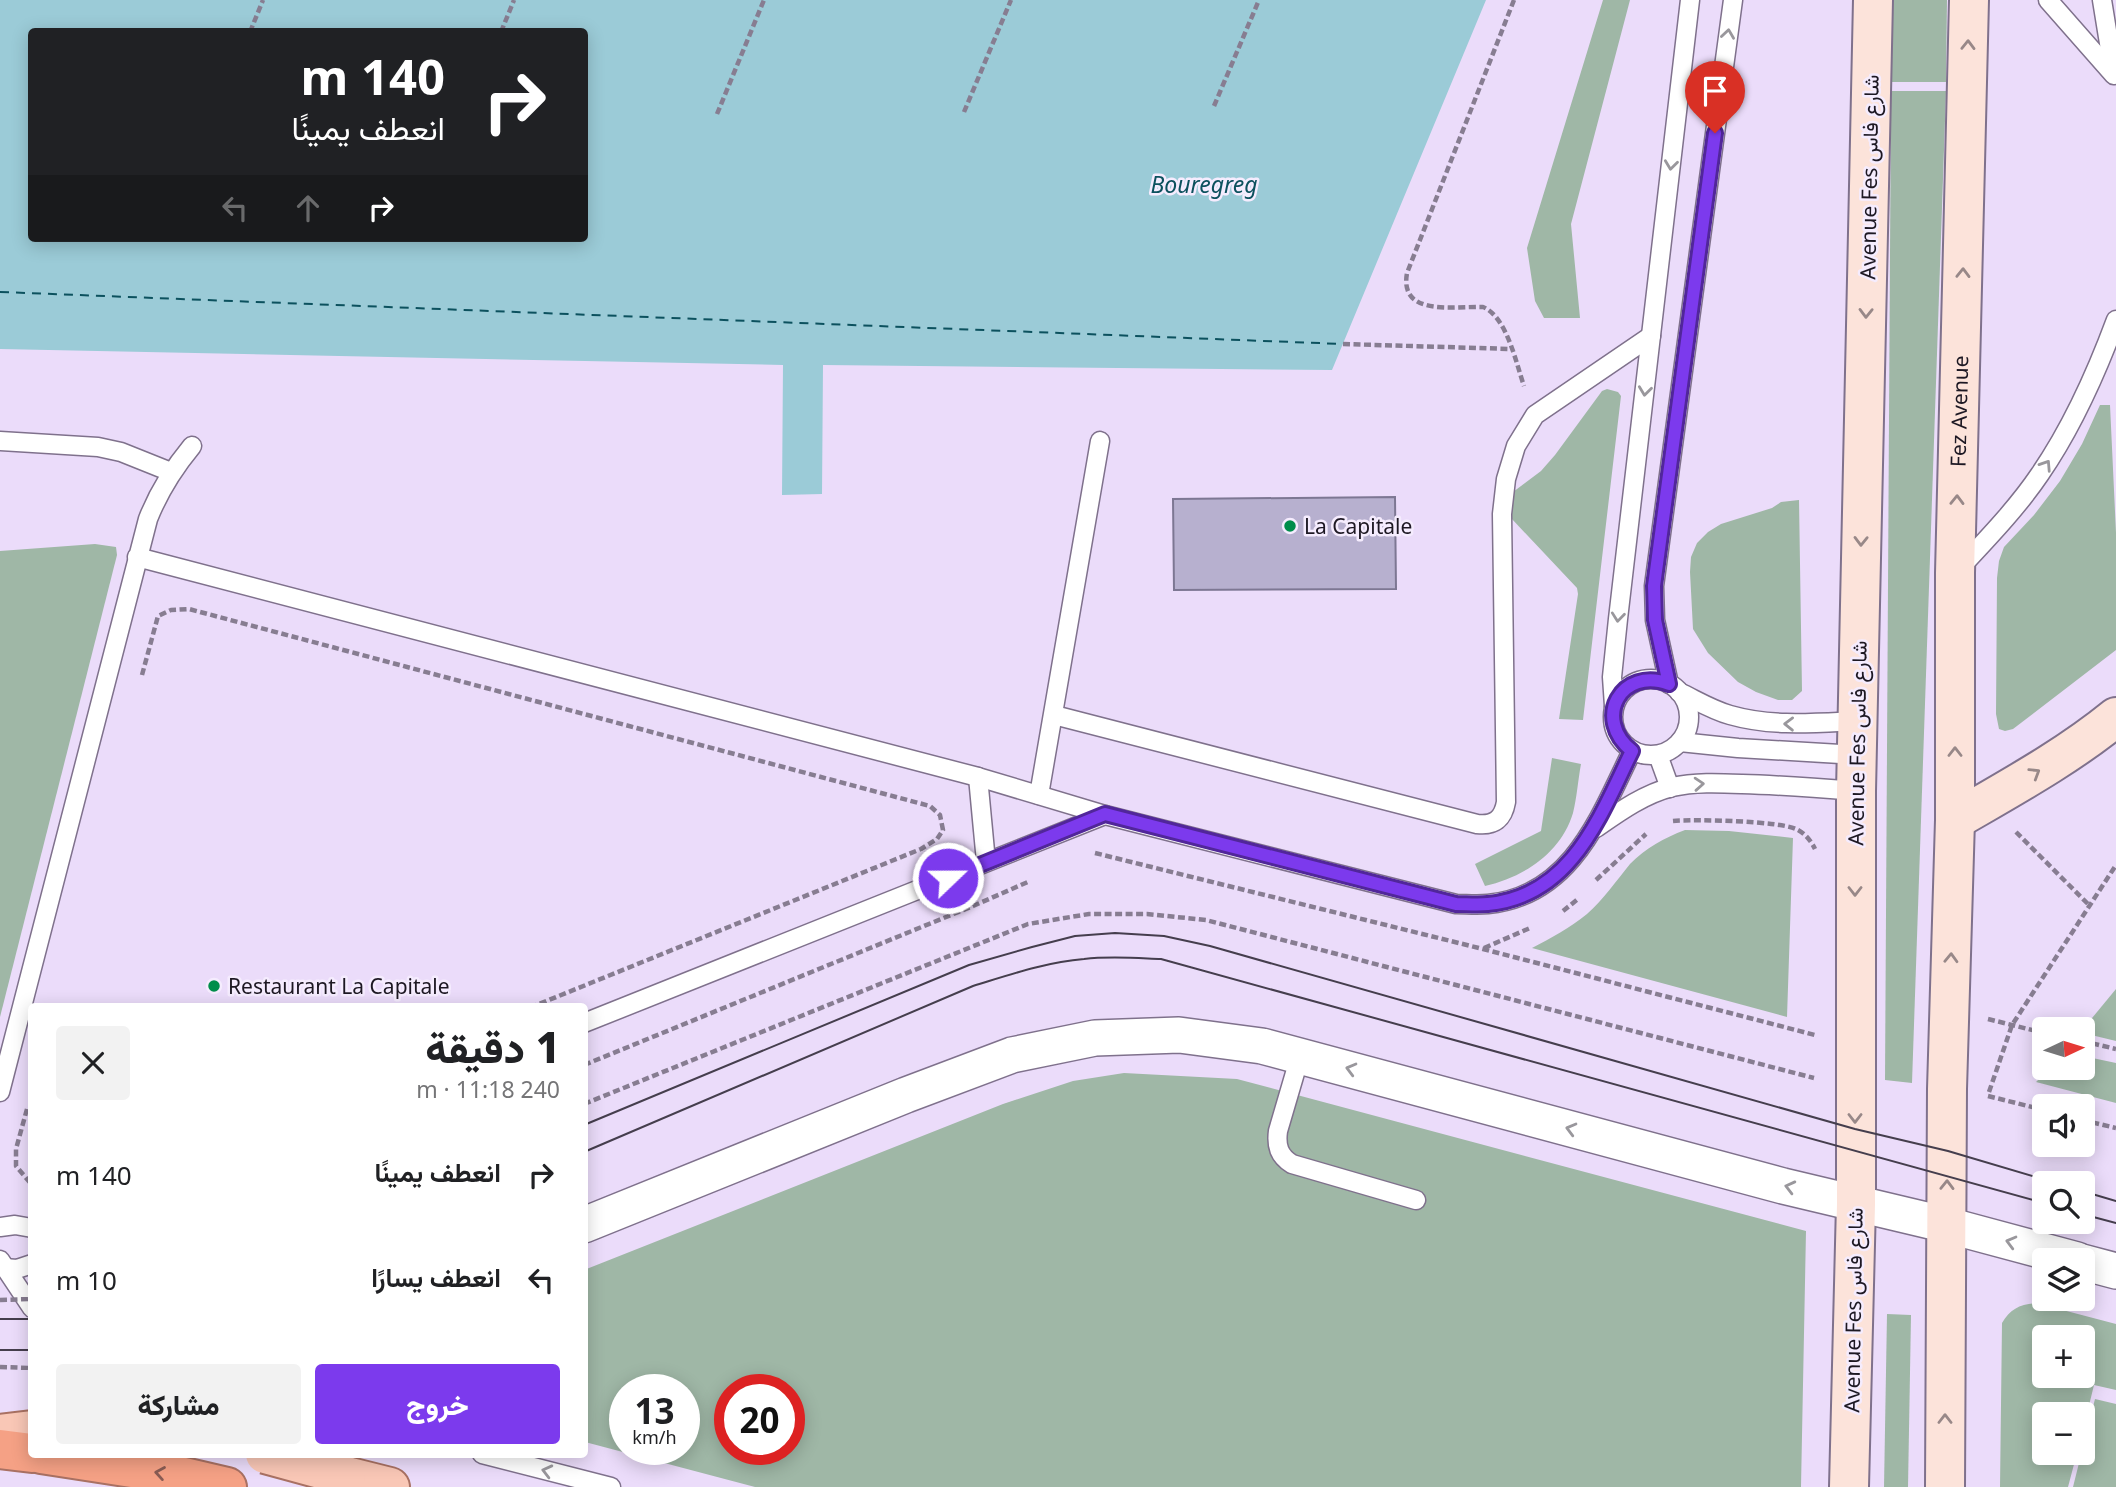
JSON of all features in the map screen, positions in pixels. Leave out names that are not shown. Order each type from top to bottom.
[{"type":"highway","points":[[0,1449],[28,1452]]},
{"type":"highway","points":[[67,1458],[171,1474],[227,1487]]},
{"type":"main road","name":"Avenue Fes شارع فاس","points":[[1849,1487],[1856,1204],[1856,756],[1873,0]]},
{"type":"main road","name":"Fez Avenue","points":[[1955,820],[1955,573],[1969,0]]},
{"type":"main road","points":[[1945,1487],[1949,1010],[1955,820],[2038,771],[2116,717]]},
{"type":"main road","points":[[0,1434],[28,1430]]},
{"type":"main road","points":[[280,1458],[390,1487]]},
{"type":"street","points":[[588,1223],[1012,1055],[1095,1038],[1179,1035],[1262,1046],[1856,1204],[2032,1248]]},
{"type":"street","points":[[2095,1265],[2116,1271]]},
{"type":"street","points":[[293,1487],[302,1458]]},
{"type":"lane","points":[[1690,0],[1612,677],[1612,719],[1615,732],[1622,743],[1632,751],[1644,755],[1658,755],[1670,751],[1680,742],[1687,730],[1689,717],[1686,704],[1674,688],[1655,620],[1654,586],[1733,0]]},
{"type":"lane","points":[[2048,0],[2115,79]]},
{"type":"lane","points":[[2102,0],[2115,79]]},
{"type":"lane","points":[[1955,573],[2020,501],[2052,456],[2075,417],[2116,320]]},
{"type":"lane","points":[[1054,715],[1477,824],[1488,825],[1497,821],[1504,813],[1506,802],[1502,514],[1506,479],[1516,446],[1535,415],[1651,336]]},
{"type":"lane","points":[[0,441],[98,446],[171,471]]},
{"type":"lane","points":[[1039,795],[1100,441]]},
{"type":"lane","points":[[0,1092],[148,519],[171,471],[192,446]]},
{"type":"lane","points":[[137,557],[978,777],[1105,814],[1456,904],[1489,904],[1521,896],[1550,881],[1574,858],[1593,830],[1632,751]]},
{"type":"lane","points":[[1614,706],[1620,694],[1630,685],[1643,679],[1657,679],[1729,715],[1789,725],[1856,756]]},
{"type":"lane","points":[[1680,742],[1856,756]]},
{"type":"lane","points":[[1658,755],[1670,788]]},
{"type":"lane","points":[[1593,830],[1620,811],[1670,788],[1699,783],[1788,785],[1856,756]]},
{"type":"lane","points":[[978,777],[986,862]]},
{"type":"lane","points":[[588,1021],[1105,814]]},
{"type":"lane","points":[[1300,1056],[1278,1131],[1276,1142],[1279,1153],[1292,1164],[1416,1200]]},
{"type":"lane","points":[[0,1227],[15,1225],[28,1227]]},
{"type":"lane","points":[[2,1264],[17,1269],[28,1265]]},
{"type":"lane","points":[[2,1264],[28,1302]]},
{"type":"lane","points":[[498,1458],[611,1487]]},
{"type":"path","points":[[252,28],[263,0]]},
{"type":"path","points":[[503,28],[514,0]]},
{"type":"path","points":[[717,114],[764,0]]},
{"type":"path","points":[[964,112],[1012,0]]},
{"type":"path","points":[[1214,106],[1259,0]]},
{"type":"path","points":[[1514,0],[1405,282],[1413,300],[1423,306],[1483,307],[1490,310],[1503,327],[1535,415]]},
{"type":"path","points":[[1343,344],[1511,349]]},
{"type":"path","points":[[141,681],[159,615],[171,610],[189,609],[930,806],[940,815],[943,830],[937,839],[921,849],[541,1003]]},
{"type":"path","points":[[1664,824],[1688,820],[1780,825],[1796,829],[1809,839],[1818,853]]},
{"type":"path","points":[[1592,884],[1655,828]]},
{"type":"path","points":[[1093,852],[1815,1035]]},
{"type":"path","points":[[1988,1096],[2012,1025],[2116,865]]},
{"type":"path","points":[[588,1063],[974,906],[1033,879]]},
{"type":"path","points":[[1558,913],[1570,907],[1585,892]]},
{"type":"path","points":[[588,1102],[1028,924],[1089,914],[1147,914],[1206,920],[1814,1078]]},
{"type":"path","points":[[1483,949],[1535,926]]},
{"type":"path","points":[[1949,1010],[2032,1029]]},
{"type":"path","points":[[2095,1044],[2116,1049]]},
{"type":"path","points":[[1981,1094],[2032,1107]]},
{"type":"path","points":[[28,1106],[16,1149],[16,1166],[28,1180]]},
{"type":"path","points":[[2095,1123],[2116,1128]]},
{"type":"path","points":[[0,1300],[28,1299]]},
{"type":"path","points":[[0,1367],[28,1368]]},
{"type":"shaded area","points":[[1603,0],[1630,0],[1571,224],[1580,318],[1544,318],[1535,301],[1527,248]]},
{"type":"shaded area","points":[[1893,0],[1947,0],[1946,82],[1891,82]]},
{"type":"shaded area","points":[[1891,91],[1946,91],[1912,1083],[1885,1080]]},
{"type":"shaded area","points":[[1607,389],[1618,392],[1621,396],[1583,720],[1559,719],[1577,588],[1511,518],[1511,501],[1513,492],[1541,471],[1602,391]]},
{"type":"shaded area","points":[[2100,405],[2110,405],[2116,533],[2116,650],[2013,729],[2005,731],[1999,729],[1996,714],[1999,561],[2004,547],[2034,515],[2060,481],[2082,444]]},
{"type":"shaded area","points":[[1799,500],[1802,691],[1792,700],[1778,700],[1738,682],[1708,653],[1693,629],[1691,557],[1697,543],[1721,524],[1772,508],[1781,502]]},
{"type":"shaded area","points":[[95,544],[116,547],[117,555],[0,1017],[0,551]]},
{"type":"shaded area","points":[[1552,758],[1581,764],[1573,813],[1567,827],[1560,840],[1539,861],[1514,876],[1485,886],[1475,864],[1541,831]]},
{"type":"shaded area","points":[[1685,830],[1729,831],[1793,838],[1787,1017],[1532,948],[1587,914],[1642,853]]},
{"type":"shaded area","points":[[2116,989],[2116,1041],[2095,1036],[2093,1017]]},
{"type":"shaded area","points":[[2095,1059],[2116,1063],[2116,1103],[2095,1097],[2095,1094],[2082,1094],[2036,1082],[2095,1080]]},
{"type":"shaded area","points":[[1124,1073],[1237,1079],[1806,1231],[1801,1487],[755,1487],[672,1465],[700,1465],[700,1374],[609,1374],[609,1448],[588,1443],[588,1268],[1003,1104],[1073,1081]]},
{"type":"shaded area","points":[[2032,1304],[2032,1311],[2066,1311],[2116,1324],[2116,1390],[2095,1385],[2095,1325],[2032,1325],[2032,1388],[2093,1388],[2090,1402],[2032,1402],[2032,1465],[2074,1465],[2068,1487],[2000,1487],[2002,1323],[2020,1306]]},
{"type":"shaded area","points":[[1887,1314],[1911,1315],[1908,1487],[1884,1487]]},
{"type":"shaded area","points":[[2095,1399],[2116,1404],[2116,1487],[2073,1487],[2078,1465],[2095,1465]]},
{"type":"water","name":"Bouregreg","points":[[0,0],[1486,0],[1332,370],[823,365],[822,494],[782,495],[783,365],[0,349]]},
{"type":"building","points":[[1395,497],[1396,589],[1174,590],[1173,499]]},
{"type":"ferry route","points":[[0,292],[1343,344]]},
{"type":"tram line","points":[[588,1123],[969,965],[1075,936],[1115,933],[1164,936],[1210,946],[1855,1129],[1948,1151],[2032,1176]]},
{"type":"tram line","points":[[588,1150],[973,986],[1056,963],[1094,958],[1132,958],[1161,959],[2032,1200]]},
{"type":"tram line","points":[[2095,1195],[2116,1201]]},
{"type":"tram line","points":[[2095,1217],[2116,1223]]},
{"type":"tram line","points":[[0,1319],[28,1319]]},
{"type":"tram line","points":[[0,1350],[28,1350]]},
{"type":"place","name":"La Capitale","points":[[1290,526]]},
{"type":"place","name":"Restaurant La Capitale","points":[[214,986]]},
{"type":"route","points":[[948,878],[1105,814],[1456,904],[1489,904],[1521,896],[1550,881],[1574,858],[1593,830],[1632,751],[1622,743],[1615,732],[1612,719],[1620,694],[1643,679],[1657,679],[1669,684],[1655,620],[1654,586],[1715,133]]}]
